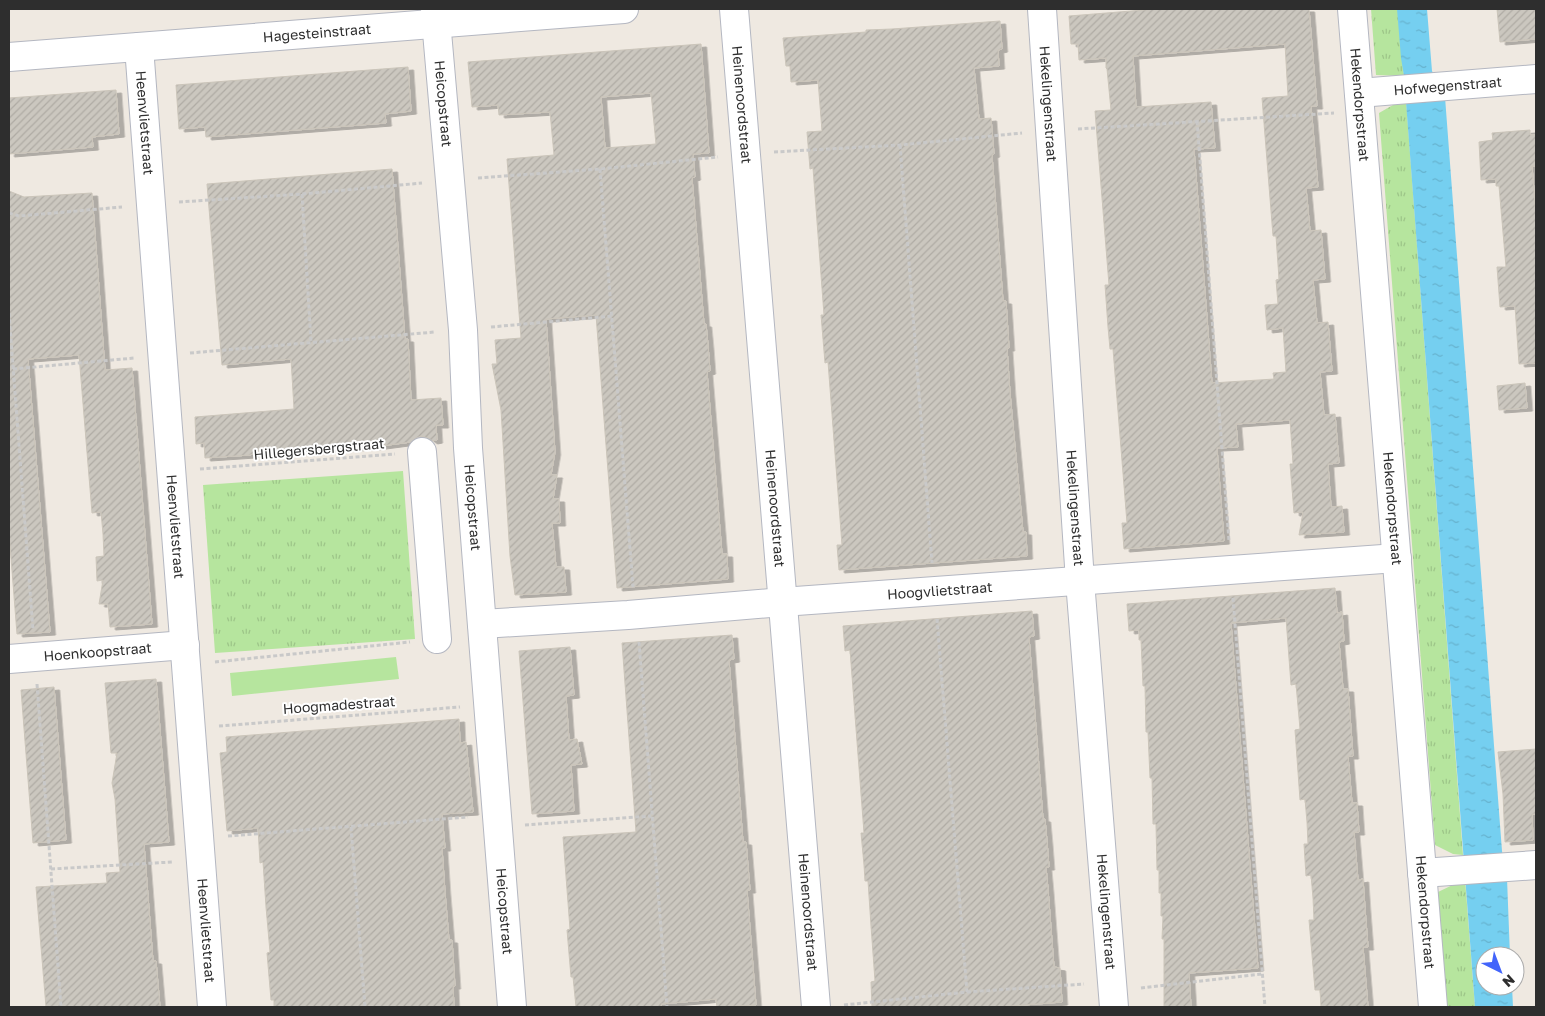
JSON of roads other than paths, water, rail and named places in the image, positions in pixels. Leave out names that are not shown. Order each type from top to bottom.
[{"type":"street","name":"Hagesteinstraat","points":[[9,57],[139,47],[436,16],[624,9]]},
{"type":"street","name":"Heinenoordstraat","points":[[734,9],[782,602],[827,1006]]},
{"type":"street","name":"Hekelingenstraat","points":[[1042,9],[1080,581],[1113,994]]},
{"type":"street","name":"Hekendorpstraat","points":[[1352,9],[1433,1007]]},
{"type":"street","name":"Heicopstraat","points":[[436,16],[463,330],[468,448],[512,1007]]},
{"type":"street","name":"Heenvlietstraat","points":[[139,47],[212,1007]]},
{"type":"street","name":"Hofwegenstraat","points":[[1359,102],[1391,91],[1536,79]]},
{"type":"street","points":[[422,452],[437,639]]},
{"type":"street","name":"Hoogvlietstraat","points":[[482,624],[628,615],[782,602],[1396,558]]},
{"type":"street","name":"Hoenkoopstraat","points":[[9,658],[186,658]]},
{"type":"street","points":[[1422,873],[1527,865]]},
{"type":"water","points":[[1397,9],[1427,9],[1432,71],[1445,97],[1502,851],[1507,878],[1510,946],[1475,946],[1475,996],[1512,996],[1513,1007],[1475,1007],[1404,76]]}]
